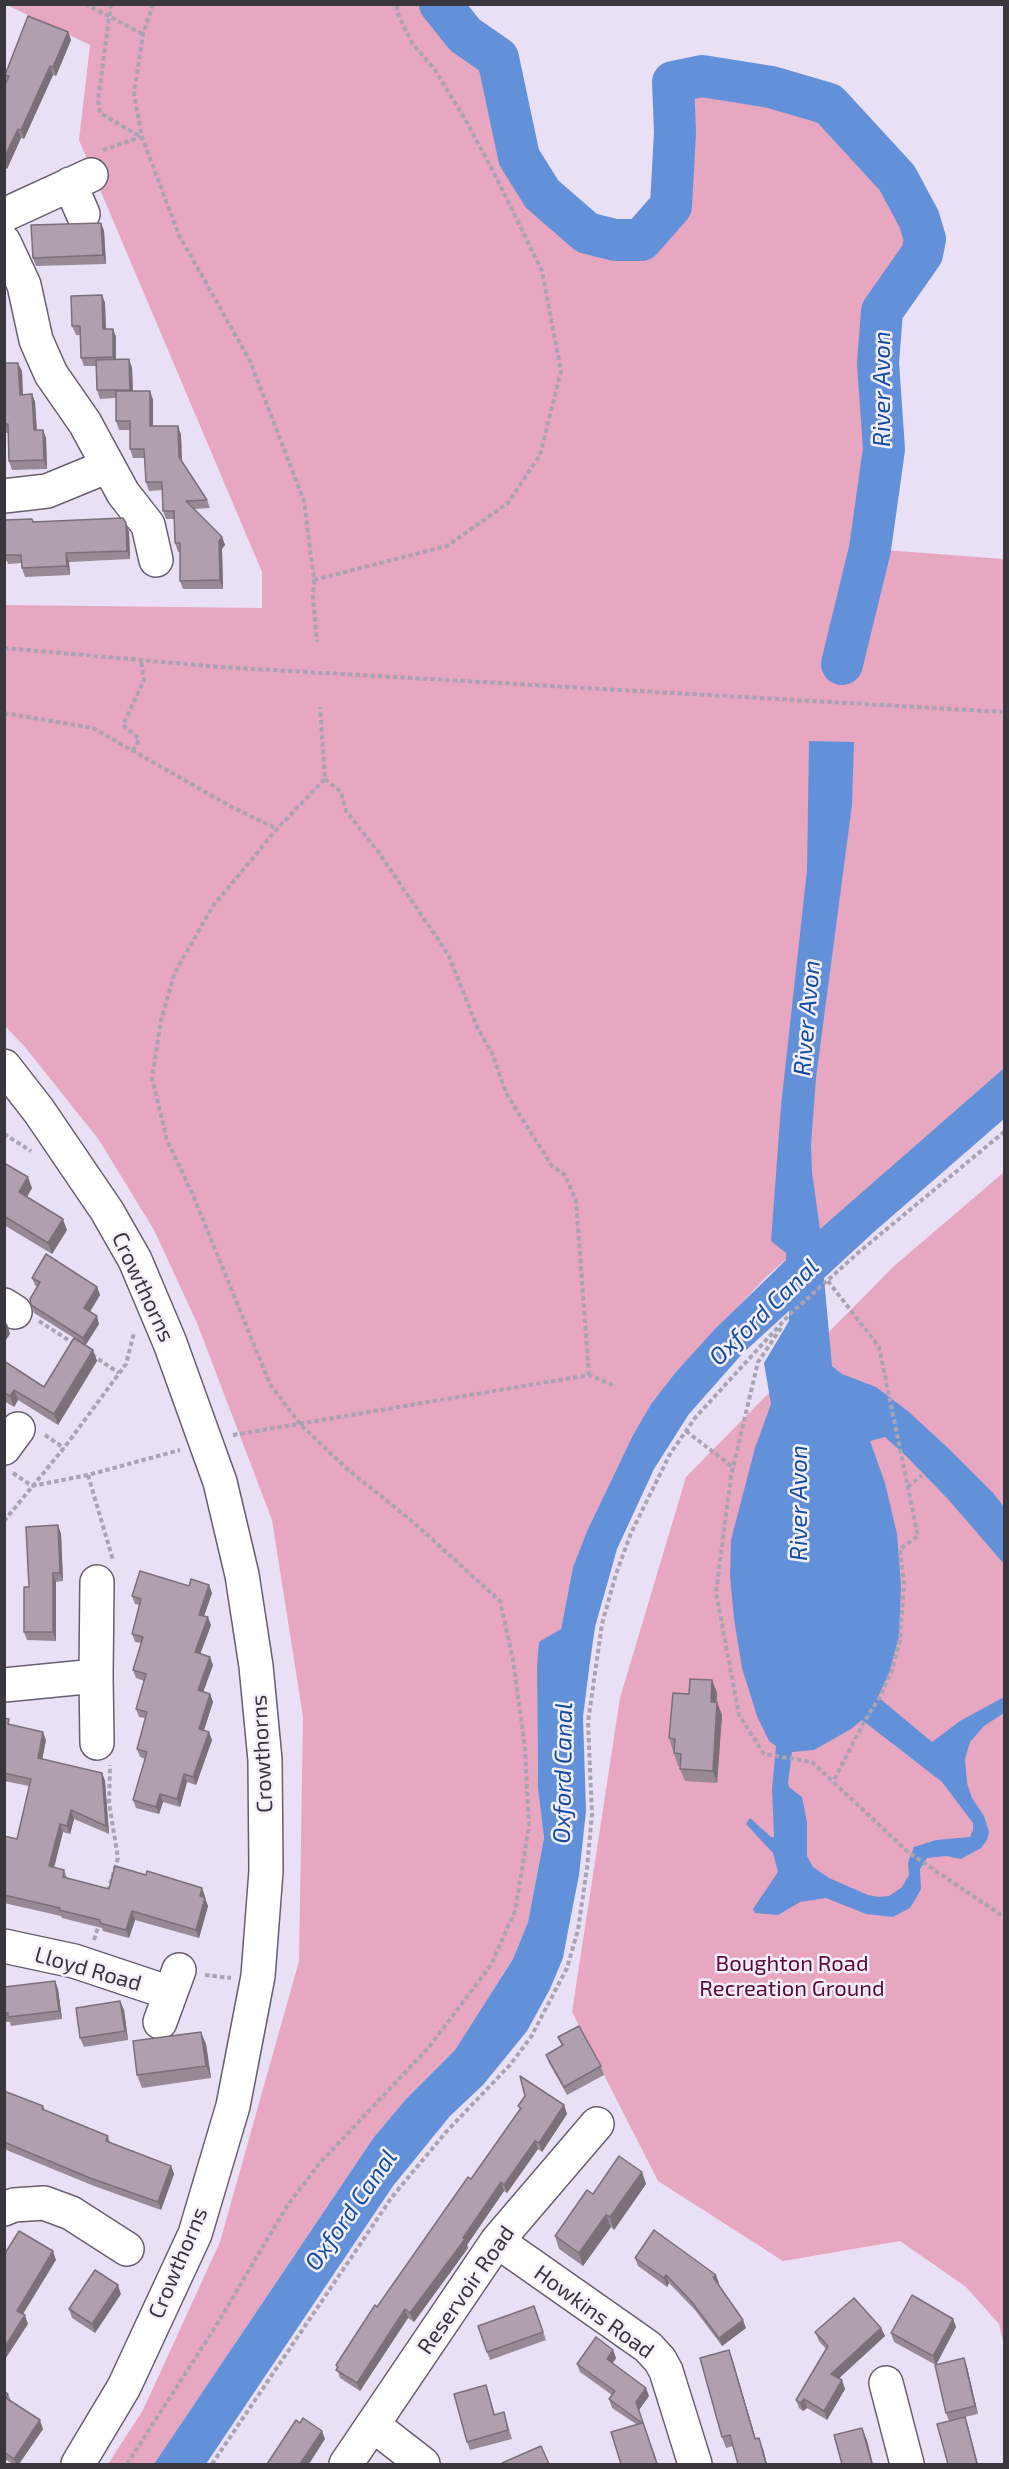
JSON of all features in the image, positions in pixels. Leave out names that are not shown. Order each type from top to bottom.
[{"type":"street","points":[[4,215],[80,180],[82,214]]},
{"type":"street","points":[[4,242],[24,285],[36,340],[51,374],[85,423],[115,479],[147,525],[156,560]]},
{"type":"street","points":[[4,496],[47,491],[75,480],[115,479]]},
{"type":"street","name":"Crowthorns","points":[[4,1066],[39,1112],[107,1211],[135,1260],[170,1343],[220,1482],[242,1575],[266,1760],[266,1871],[258,1976],[233,2106],[195,2234],[124,2387],[78,2464]]},
{"type":"street","points":[[97,1582],[97,1743]]},
{"type":"street","points":[[4,1685],[96,1676]]},
{"type":"street","name":"Lloyd Road","points":[[4,1946],[74,1961],[172,1989]]},
{"type":"street","name":"Reservoir Road","points":[[346,2464],[497,2241],[597,2124]]},
{"type":"street","points":[[4,2209],[14,2205],[44,2203],[70,2213],[106,2247]]},
{"type":"street","name":"Howkins Road","points":[[497,2241],[648,2347],[660,2360],[666,2371],[694,2464]]},
{"type":"street","points":[[883,2404],[908,2464]]},
{"type":"street","points":[[373,2425],[423,2464]]},
{"type":"path","points":[[85,4],[143,34]]},
{"type":"path","points":[[111,4],[99,100],[100,113],[142,137]]},
{"type":"path","points":[[153,4],[143,34],[134,94],[142,137],[179,234],[250,362],[304,501],[314,580],[313,598],[317,642]]},
{"type":"path","points":[[314,580],[447,546],[508,503],[540,455],[561,371],[542,271],[495,172],[435,70],[412,43],[398,12],[397,4]]},
{"type":"path","points":[[4,648],[220,667],[1005,712]]},
{"type":"path","points":[[133,751],[139,739],[123,725],[144,680],[141,660]]},
{"type":"path","points":[[320,707],[325,778],[340,792],[346,811],[377,850],[448,954],[478,1029],[492,1053],[506,1093],[552,1166],[566,1175],[576,1201],[589,1376]]},
{"type":"path","points":[[4,713],[93,728],[277,830]]},
{"type":"path","points":[[127,2464],[214,2329],[287,2206],[320,2164],[429,2047],[490,1965],[515,1911],[529,1827],[525,1748],[513,1660],[500,1601],[413,1522],[346,1468],[300,1424],[270,1384],[193,1195],[168,1140],[152,1078],[161,1020],[175,972],[213,906],[277,830],[325,778]]},
{"type":"path","points":[[212,2464],[392,2197],[439,2139],[510,2064],[531,2037],[567,1968],[578,1930],[587,1868],[592,1805],[588,1722],[602,1624],[615,1574],[631,1533],[670,1454],[695,1418],[789,1315],[859,1252],[1005,1132]]},
{"type":"path","points":[[4,1134],[34,1153],[19,1135]]},
{"type":"path","points":[[828,1281],[879,1347],[918,1536],[900,1549],[904,1584],[900,1640],[892,1670],[881,1695],[864,1722],[833,1782]]},
{"type":"path","points":[[10,1309],[27,1313],[119,1373]]},
{"type":"path","points":[[789,1315],[758,1362],[731,1476],[716,1592],[739,1715],[764,1754],[812,1762],[908,1852],[1005,1917]]},
{"type":"path","points":[[4,1521],[64,1448],[126,1365],[134,1331],[141,1341]]},
{"type":"path","points":[[32,1486],[88,1476],[205,1440],[589,1376],[615,1386]]},
{"type":"path","points":[[686,1431],[734,1468]]},
{"type":"path","points":[[908,1488],[922,1475]]},
{"type":"path","points":[[88,1476],[113,1560],[97,1582]]},
{"type":"path","points":[[97,1743],[111,1745],[109,1803],[118,1858],[105,1901]]},
{"type":"path","points":[[86,1966],[99,1923]]},
{"type":"path","name":"Lloyd Road","points":[[172,1989],[242,1979]]},
{"type":"green space","points":[[5,4],[440,5],[465,35],[498,58],[519,157],[542,194],[587,233],[615,240],[641,240],[671,206],[675,132],[673,82],[702,76],[771,87],[829,104],[897,178],[919,219],[925,239],[922,254],[882,311],[878,363],[884,449],[870,549],[1004,559],[1004,1068],[766,1277],[675,1373],[651,1404],[633,1435],[587,1531],[573,1567],[561,1629],[537,1667],[538,1789],[544,1838],[528,1922],[513,1959],[455,2050],[407,2098],[374,2137],[154,2464],[108,2464],[143,2410],[220,2242],[299,1961],[303,1717],[272,1520],[197,1323],[154,1230],[99,1140],[25,1047],[5,1026],[5,605],[262,608],[262,572],[79,140],[90,45]]},
{"type":"green space","name":"Boughton Road Recreation Ground","points":[[1004,1172],[1004,2346],[999,2324],[966,2287],[900,2241],[783,2261],[658,2181],[572,2012],[620,1698],[686,1477],[893,1267]]},
{"type":"water","name":"Oxford Canal","points":[[809,741],[854,742],[852,805],[816,1078],[811,1144],[812,1172],[820,1229],[1004,1068],[1004,1119],[824,1278],[832,1366],[842,1374],[876,1387],[909,1412],[993,1493],[1004,1507],[1004,1564],[947,1498],[905,1455],[885,1437],[870,1441],[885,1483],[897,1534],[901,1585],[899,1637],[889,1673],[878,1697],[932,1742],[960,1721],[1004,1697],[1004,1713],[984,1726],[970,1742],[965,1759],[967,1783],[972,1798],[984,1816],[989,1832],[987,1840],[981,1848],[961,1859],[946,1856],[927,1858],[920,1869],[921,1889],[916,1898],[910,1908],[893,1917],[866,1914],[826,1898],[800,1902],[778,1915],[755,1913],[753,1909],[778,1872],[773,1853],[746,1824],[750,1818],[771,1837],[774,1837],[772,1789],[776,1746],[769,1741],[757,1716],[742,1668],[730,1576],[731,1540],[755,1448],[771,1404],[764,1363],[789,1321],[789,1311],[743,1353],[689,1414],[654,1469],[617,1549],[595,1627],[583,1717],[586,1811],[579,1875],[563,1958],[550,1989],[527,2031],[483,2085],[450,2116],[393,2186],[206,2464],[154,2464],[374,2137],[407,2098],[455,2050],[513,1959],[528,1922],[544,1838],[538,1789],[537,1667],[539,1642],[561,1629],[573,1567],[587,1531],[633,1435],[651,1404],[675,1373],[715,1329],[786,1260],[786,1253],[771,1241],[781,1106],[807,870]],"holes":[[[862,1720],[942,1782],[973,1823],[970,1837],[936,1840],[914,1847],[908,1863],[909,1875],[902,1887],[889,1896],[868,1895],[829,1878],[813,1867],[807,1856],[807,1822],[802,1797],[789,1787],[788,1783],[792,1752],[814,1750],[851,1729]]]},
{"type":"building","points":[[28,16],[68,32],[21,130],[18,129],[4,158],[4,87],[9,76],[5,75]]},
{"type":"building","points":[[101,223],[103,255],[33,258],[31,225]]},
{"type":"building","points":[[102,295],[103,329],[113,329],[113,357],[81,358],[80,326],[72,326],[71,296]]},
{"type":"building","points":[[129,359],[130,390],[97,390],[96,360]]},
{"type":"building","points":[[4,363],[18,363],[20,395],[32,394],[34,430],[43,430],[44,460],[9,461],[8,424],[4,424]]},
{"type":"building","points":[[116,391],[150,391],[150,426],[178,426],[179,457],[207,500],[186,501],[222,537],[219,541],[220,580],[180,581],[180,543],[175,543],[174,511],[163,511],[162,482],[146,482],[144,449],[130,449],[130,421],[116,421]]},
{"type":"building","points":[[123,518],[126,523],[127,551],[66,553],[67,566],[22,568],[21,555],[5,555],[4,520],[32,519],[33,522]]},
{"type":"building","points":[[4,1163],[28,1177],[19,1192],[63,1219],[48,1243],[4,1216]]},
{"type":"building","points":[[46,1254],[97,1287],[84,1308],[97,1316],[83,1338],[31,1305],[30,1299],[40,1282],[32,1278]]},
{"type":"building","points":[[74,1338],[93,1350],[54,1414],[14,1390],[10,1396],[4,1393],[4,1361],[44,1387]]},
{"type":"building","points":[[58,1525],[60,1573],[53,1573],[53,1632],[24,1632],[24,1587],[29,1587],[26,1527]]},
{"type":"building","points":[[140,1571],[189,1586],[191,1579],[209,1585],[199,1615],[208,1617],[195,1652],[210,1657],[198,1690],[210,1694],[199,1729],[209,1732],[193,1777],[184,1774],[177,1799],[160,1794],[156,1807],[133,1800],[147,1752],[137,1749],[147,1712],[136,1709],[146,1674],[133,1670],[143,1637],[132,1634],[141,1599],[132,1596]]},
{"type":"building","points":[[690,1679],[712,1680],[711,1702],[717,1702],[713,1771],[680,1769],[681,1754],[674,1753],[675,1739],[669,1738],[673,1693],[689,1694]]},
{"type":"building","points":[[4,1718],[9,1719],[8,1724],[43,1732],[38,1758],[102,1773],[106,1826],[71,1810],[67,1826],[60,1824],[49,1866],[64,1870],[63,1877],[109,1889],[115,1866],[146,1875],[147,1871],[202,1888],[200,1896],[205,1898],[196,1930],[132,1911],[126,1930],[100,1923],[100,1920],[59,1910],[60,1908],[4,1895],[4,1836],[17,1839],[31,1779],[4,1773]]},
{"type":"building","points":[[55,1981],[59,2011],[8,2017],[8,2013],[4,2013],[4,1987]]},
{"type":"building","points":[[120,2001],[125,2031],[80,2038],[76,2008]]},
{"type":"building","points":[[579,2026],[601,2066],[564,2087],[546,2055],[563,2045],[558,2037]]},
{"type":"building","points":[[201,2032],[206,2066],[137,2075],[133,2041]]},
{"type":"building","points":[[520,2076],[564,2105],[539,2143],[535,2141],[504,2185],[501,2182],[463,2238],[465,2239],[410,2313],[405,2309],[357,2383],[336,2370],[338,2367],[336,2365],[375,2305],[377,2307],[468,2177],[471,2179],[521,2108],[518,2106],[525,2096]]},
{"type":"building","points":[[4,2091],[108,2136],[106,2141],[171,2166],[158,2202],[90,2178],[4,2142]]},
{"type":"building","points":[[619,2156],[642,2172],[610,2217],[606,2215],[579,2253],[555,2236],[587,2190],[593,2194]]},
{"type":"building","points":[[654,2230],[716,2275],[713,2277],[743,2320],[719,2338],[691,2301],[666,2275],[664,2278],[635,2258]]},
{"type":"building","points":[[19,2231],[53,2251],[17,2311],[25,2315],[4,2348],[4,2255]]},
{"type":"building","points":[[95,2270],[118,2285],[92,2324],[69,2309]]},
{"type":"building","points":[[912,2295],[953,2319],[933,2356],[891,2333]]},
{"type":"building","points":[[854,2298],[881,2328],[831,2374],[842,2380],[824,2411],[804,2399],[800,2403],[796,2400],[828,2346],[815,2332]]},
{"type":"building","points":[[534,2306],[543,2332],[487,2352],[478,2326]]},
{"type":"building","points":[[596,2337],[613,2350],[607,2359],[646,2388],[636,2402],[657,2464],[621,2464],[611,2432],[642,2423],[609,2399],[615,2391],[577,2364]]},
{"type":"building","points":[[729,2350],[755,2439],[759,2438],[766,2464],[738,2464],[730,2435],[722,2437],[700,2358]]},
{"type":"building","points":[[964,2358],[975,2406],[946,2413],[935,2365]]},
{"type":"building","points":[[486,2385],[494,2415],[504,2412],[508,2430],[467,2442],[454,2394]]},
{"type":"building","points":[[4,2391],[8,2394],[6,2398],[40,2420],[14,2459],[4,2452]]},
{"type":"building","points":[[965,2417],[977,2464],[948,2464],[937,2424]]},
{"type":"building","points":[[303,2418],[322,2431],[300,2464],[267,2464],[296,2420],[300,2423]]},
{"type":"building","points":[[862,2428],[872,2464],[842,2464],[834,2435]]},
{"type":"building","points":[[541,2446],[549,2464],[502,2464],[502,2463]]},
{"type":"waterway","name":"River Avon","points":[[440,4],[465,35],[498,58],[519,157],[542,194],[587,233],[615,240],[641,240],[671,206],[675,132],[673,82],[702,76],[771,87],[829,104],[897,178],[919,219],[925,239],[922,254],[882,311],[878,363],[884,449],[870,549],[842,664]]}]
